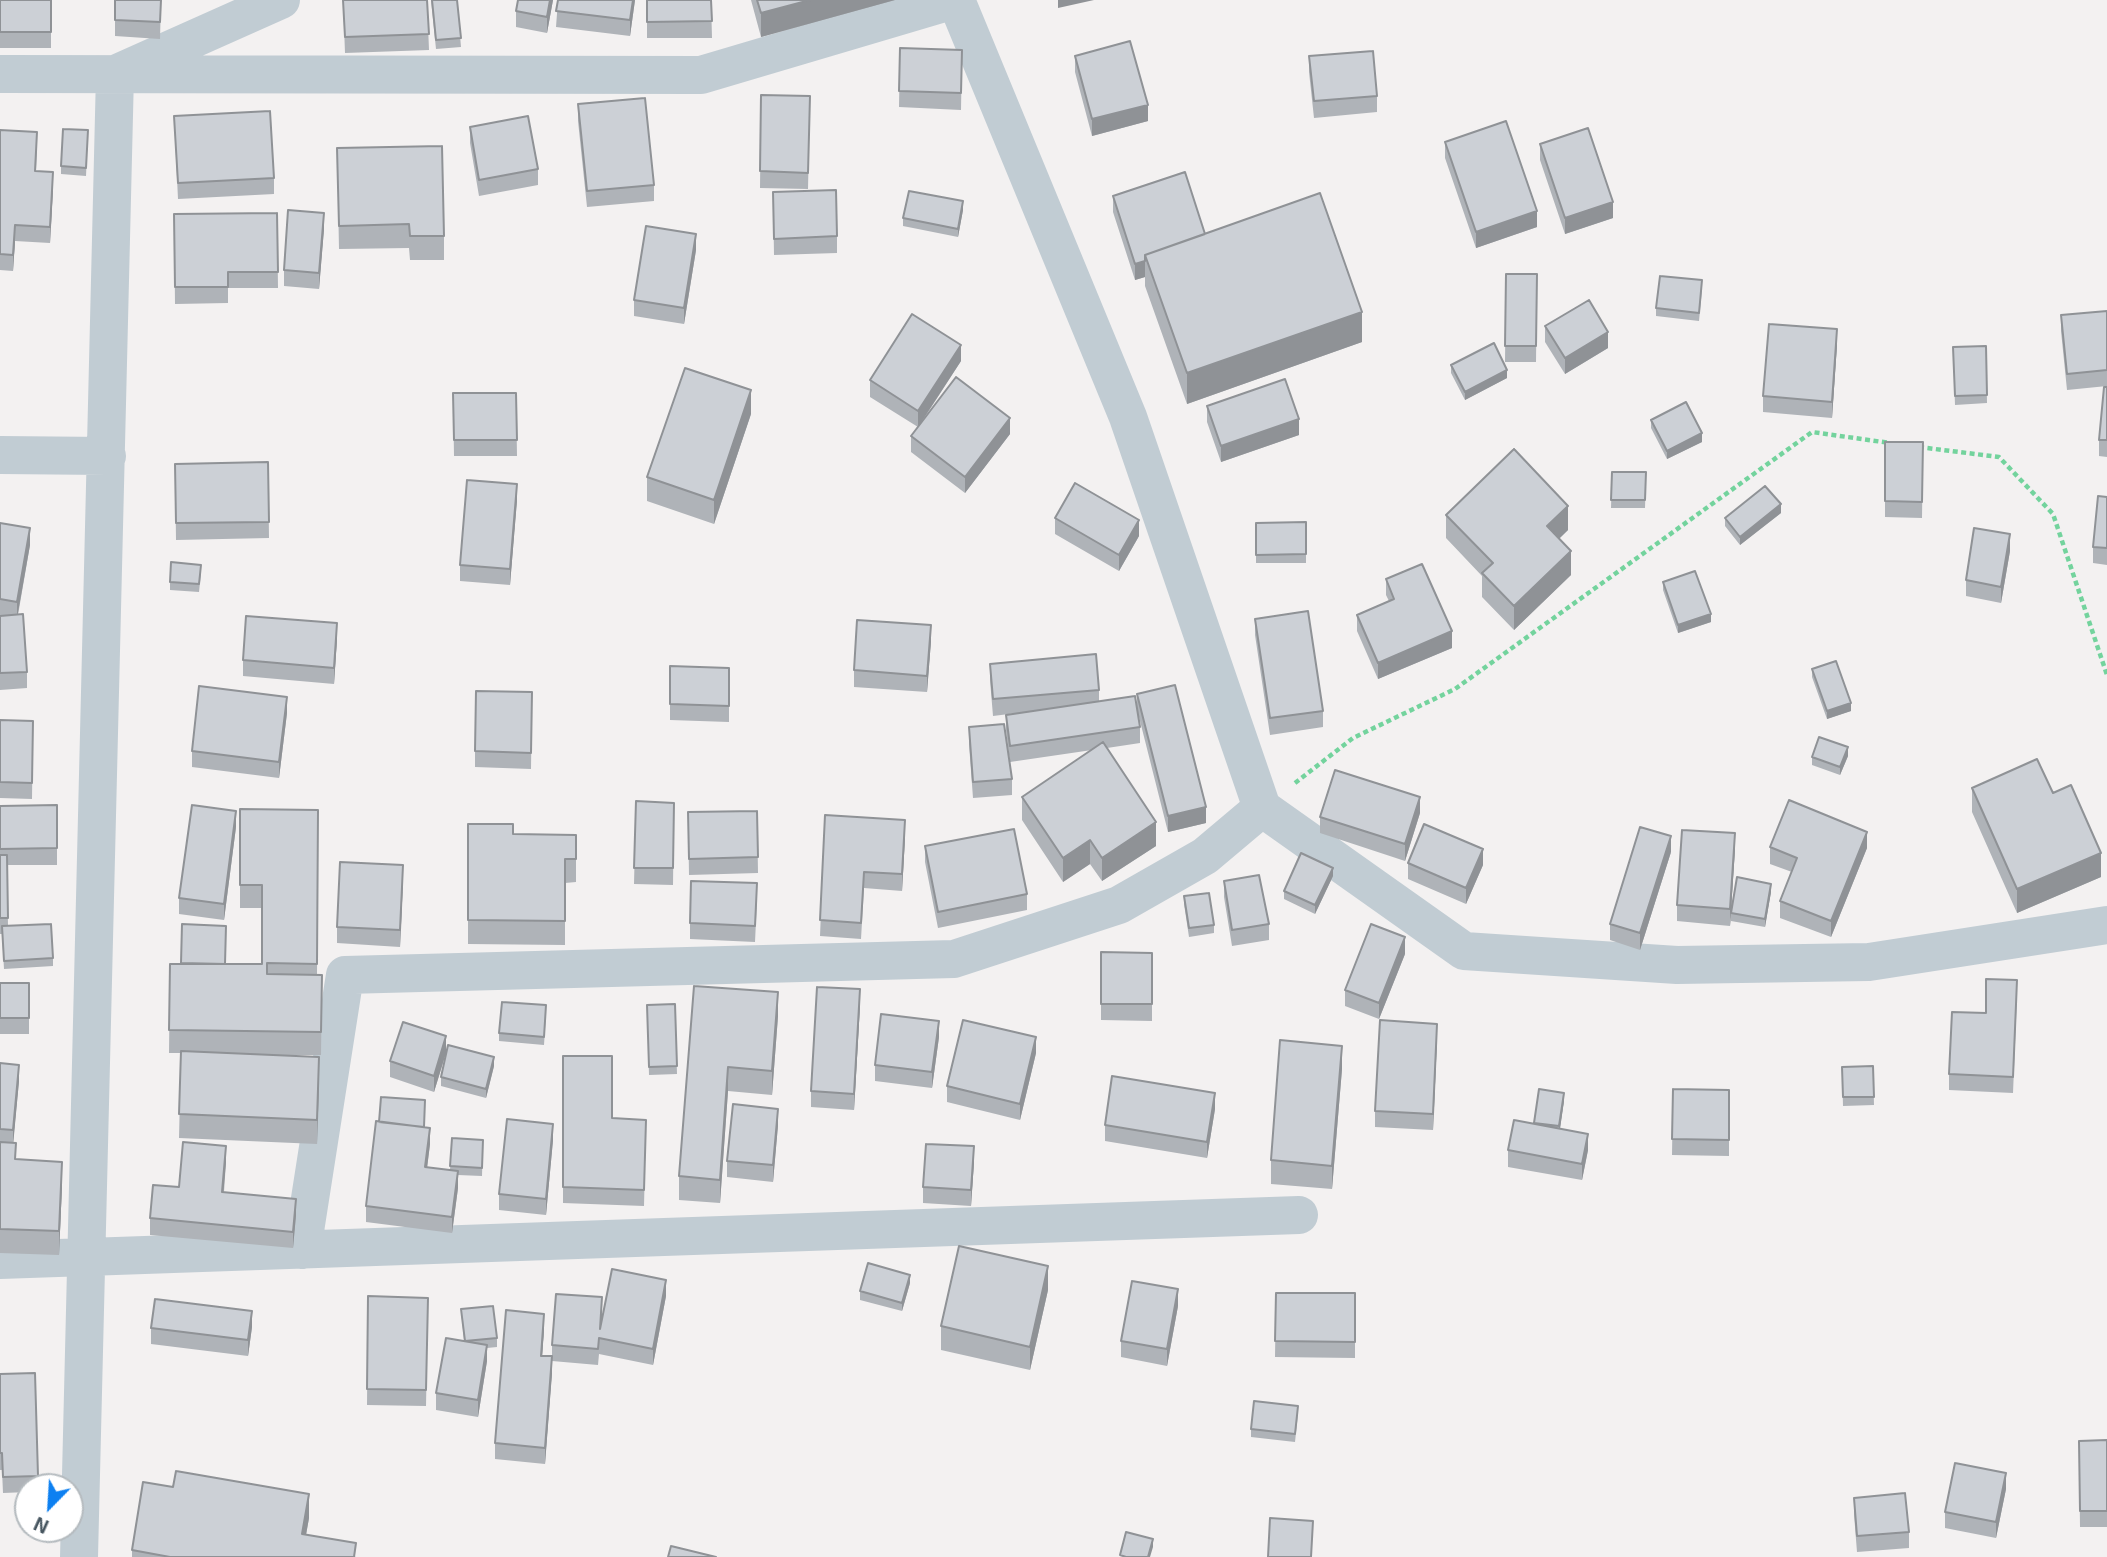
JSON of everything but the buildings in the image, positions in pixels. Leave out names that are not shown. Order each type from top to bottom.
[{"type":"street","points":[[115,74],[281,0]]},
{"type":"street","points":[[0,74],[701,75],[955,0],[1128,417],[1262,808],[1464,951],[1677,965],[1869,962],[2107,925]]},
{"type":"street","points":[[79,1557],[115,74]]},
{"type":"street","points":[[0,455],[107,456]]},
{"type":"street","points":[[303,1250],[345,975],[954,959],[1119,905],[1205,856],[1262,808]]},
{"type":"street","points":[[0,1261],[1299,1215]]},
{"type":"path","points":[[1262,808],[1353,738],[1455,689],[1812,432],[1892,443]]},
{"type":"path","points":[[1905,445],[1999,457],[2053,514],[2107,675]]}]
